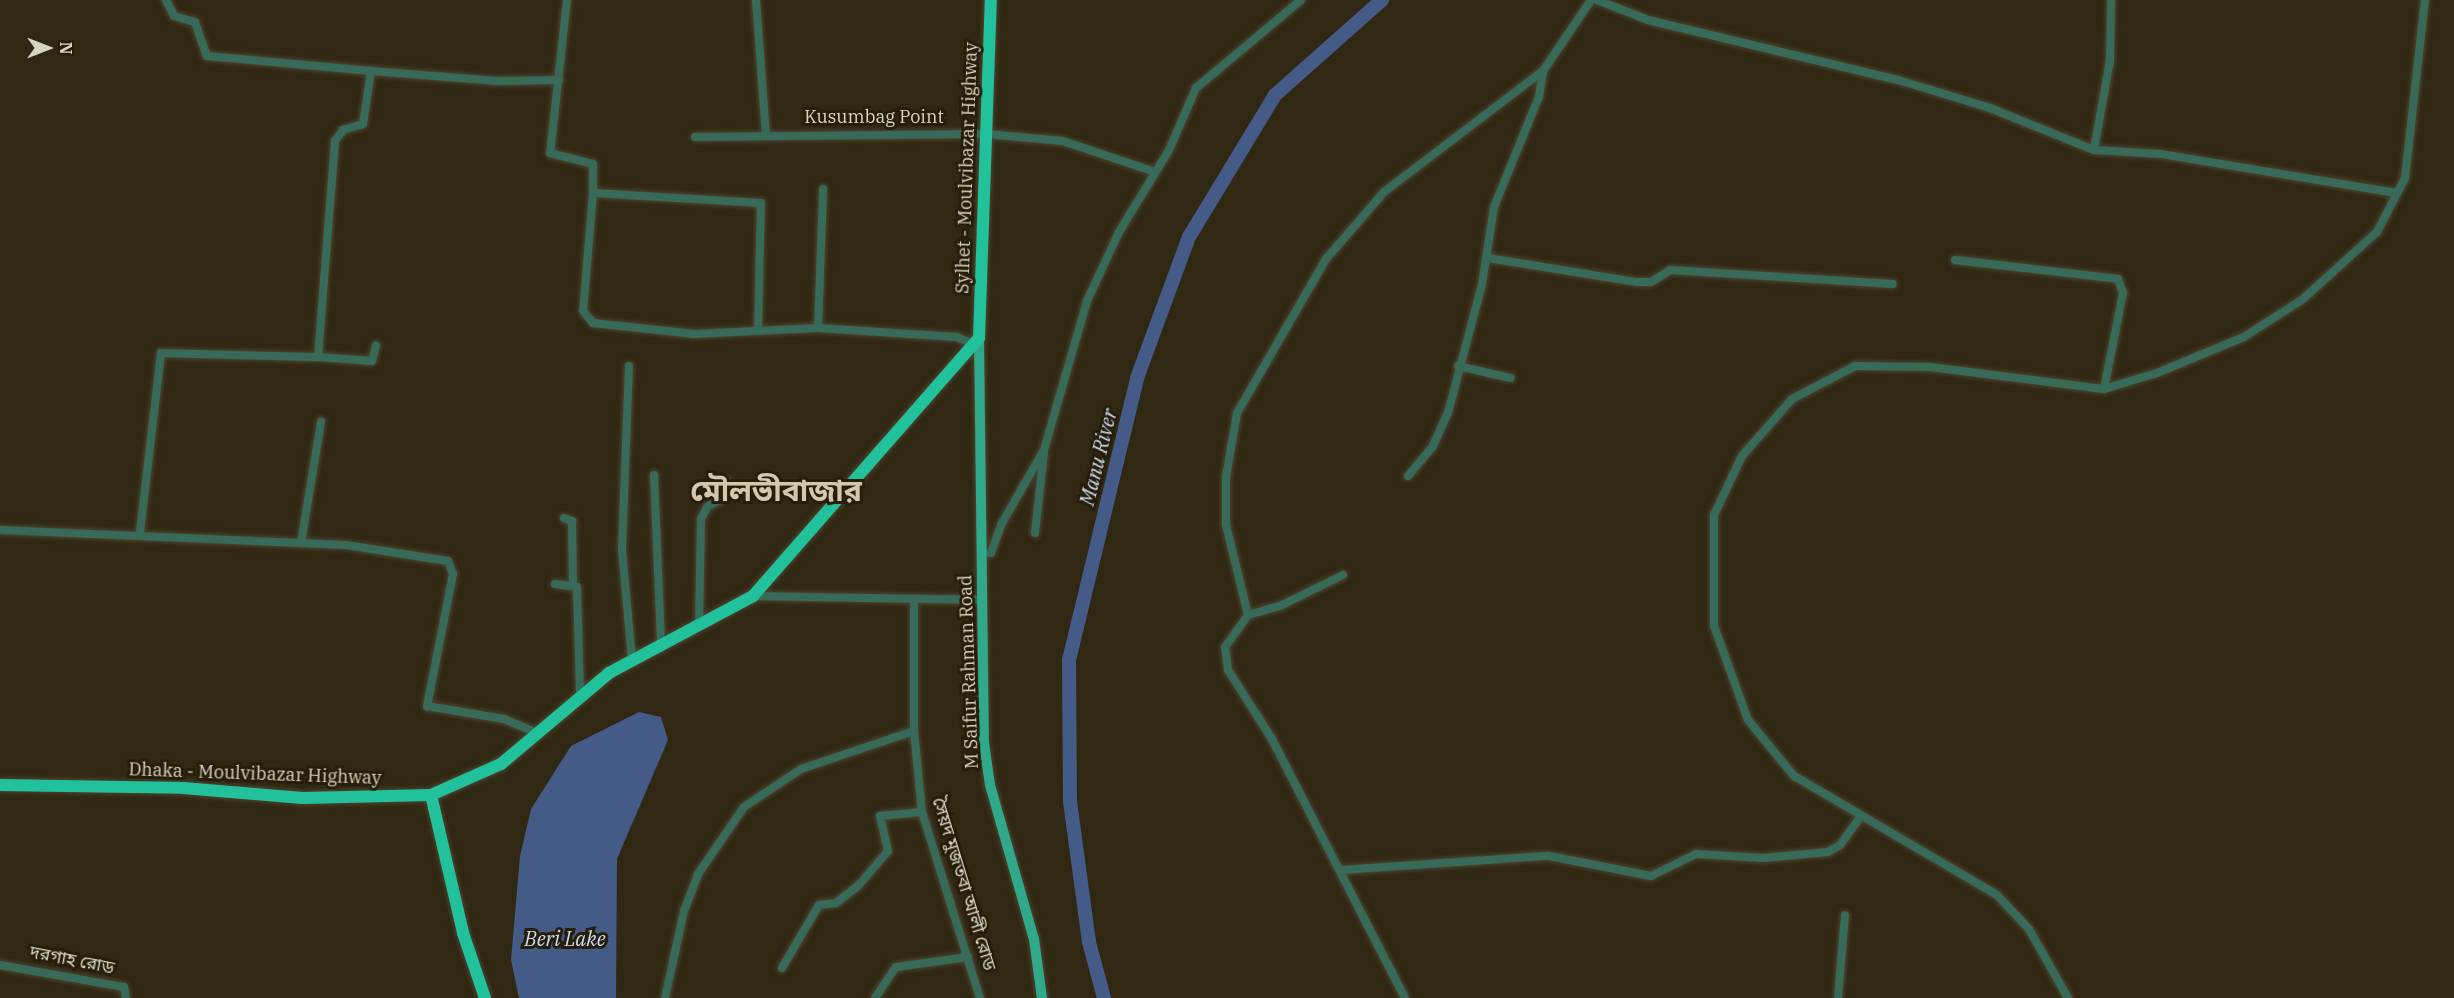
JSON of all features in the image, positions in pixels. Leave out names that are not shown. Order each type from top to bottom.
[{"type":"highway","name":"Sylhet - Moulvibazar Highway","points":[[976,341],[991,0]]},
{"type":"highway","name":"Dhaka - Moulvibazar Highway","points":[[0,785],[183,788],[303,798],[431,795],[501,764],[580,694],[661,643],[753,596],[976,341]]},
{"type":"highway","points":[[431,795],[463,933],[485,998]]},
{"type":"main road","name":"M Saifur Rahman Road","points":[[976,341],[982,600],[990,785],[1034,939],[1042,998]]},
{"type":"street","points":[[166,0],[174,16],[195,22],[207,56],[498,81],[559,80]]},
{"type":"street","points":[[567,0],[550,153],[593,164],[586,318],[623,328],[694,334],[818,328],[957,337],[976,341]]},
{"type":"street","points":[[756,0],[766,135]]},
{"type":"street","points":[[1035,533],[1044,450],[1087,301],[1196,88],[1301,0]]},
{"type":"street","points":[[1248,615],[1226,525],[1226,477],[1237,413],[1258,369],[1326,260],[1384,192],[1543,71],[1591,0]]},
{"type":"street","points":[[1597,0],[1648,20],[1921,87],[2094,150],[2161,154],[2397,192]]},
{"type":"street","points":[[2094,150],[2110,60],[2111,0]]},
{"type":"street","points":[[2068,998],[2029,929],[1997,895],[1794,776],[1748,720],[1714,626],[1714,515],[1742,456],[1792,399],[1855,366],[1930,367],[2104,389],[2157,374],[2244,337],[2303,299],[2377,232],[2405,177],[2425,0]]},
{"type":"street","points":[[318,357],[335,141],[343,130],[363,124],[371,71]]},
{"type":"street","points":[[1408,476],[1433,446],[1448,413],[1458,366],[1488,258],[1503,178],[1539,97],[1543,71]]},
{"type":"street","name":"Kusumbag Point","points":[[695,137],[986,134],[1063,141],[1155,172]]},
{"type":"street","points":[[818,328],[823,189]]},
{"type":"street","points":[[593,193],[761,203],[758,331]]},
{"type":"street","points":[[1488,258],[1637,282],[1651,282],[1670,270],[1893,284]]},
{"type":"street","points":[[1955,260],[2118,279],[2123,293],[2104,389]]},
{"type":"street","points":[[140,532],[161,353],[318,357],[372,361],[376,346]]},
{"type":"street","points":[[629,366],[622,538],[632,660]]},
{"type":"street","points":[[1458,366],[1511,378]]},
{"type":"street","points":[[301,543],[321,422]]},
{"type":"street","points":[[981,553],[991,554],[1000,525],[1044,450]]},
{"type":"street","points":[[654,475],[661,643]]},
{"type":"street","points":[[699,624],[701,519],[707,507],[721,499],[727,481]]},
{"type":"street","points":[[564,518],[572,521],[573,585],[580,694]]},
{"type":"street","points":[[0,530],[140,532],[301,543],[448,561],[453,574],[427,706],[504,719],[535,732]]},
{"type":"street","points":[[1342,575],[1282,605],[1248,615],[1225,647],[1228,670],[1272,739],[1405,998]]},
{"type":"street","points":[[555,584],[573,585]]},
{"type":"street","points":[[753,596],[982,600]]},
{"type":"street","name":"সৈয়দ মুজতবা আলী রোড","points":[[914,600],[914,731],[922,812],[980,998]]},
{"type":"street","points":[[665,998],[684,911],[698,874],[744,807],[801,769],[914,731]]},
{"type":"street","points":[[782,968],[819,905],[836,903],[858,886],[888,851],[880,816],[922,812]]},
{"type":"street","points":[[1341,870],[1549,856],[1651,876],[1696,854],[1763,858],[1828,852],[1840,845],[1861,816]]},
{"type":"street","points":[[1838,998],[1845,915]]},
{"type":"street","points":[[875,998],[896,967],[968,957]]},
{"type":"street","name":"দরগাহ রোড","points":[[0,965],[124,987],[126,998]]},
{"type":"water","name":"Beri Lake","points":[[639,712],[661,717],[668,740],[617,859],[616,998],[519,998],[511,960],[520,856],[531,809],[571,746]]},
{"type":"waterway","name":"Manu River","points":[[1104,998],[1089,942],[1070,801],[1069,660],[1137,378],[1189,237],[1275,95],[1382,0]]},
{"type":"district","name":"মৌলভীবাজার","points":[[776,490]]}]
